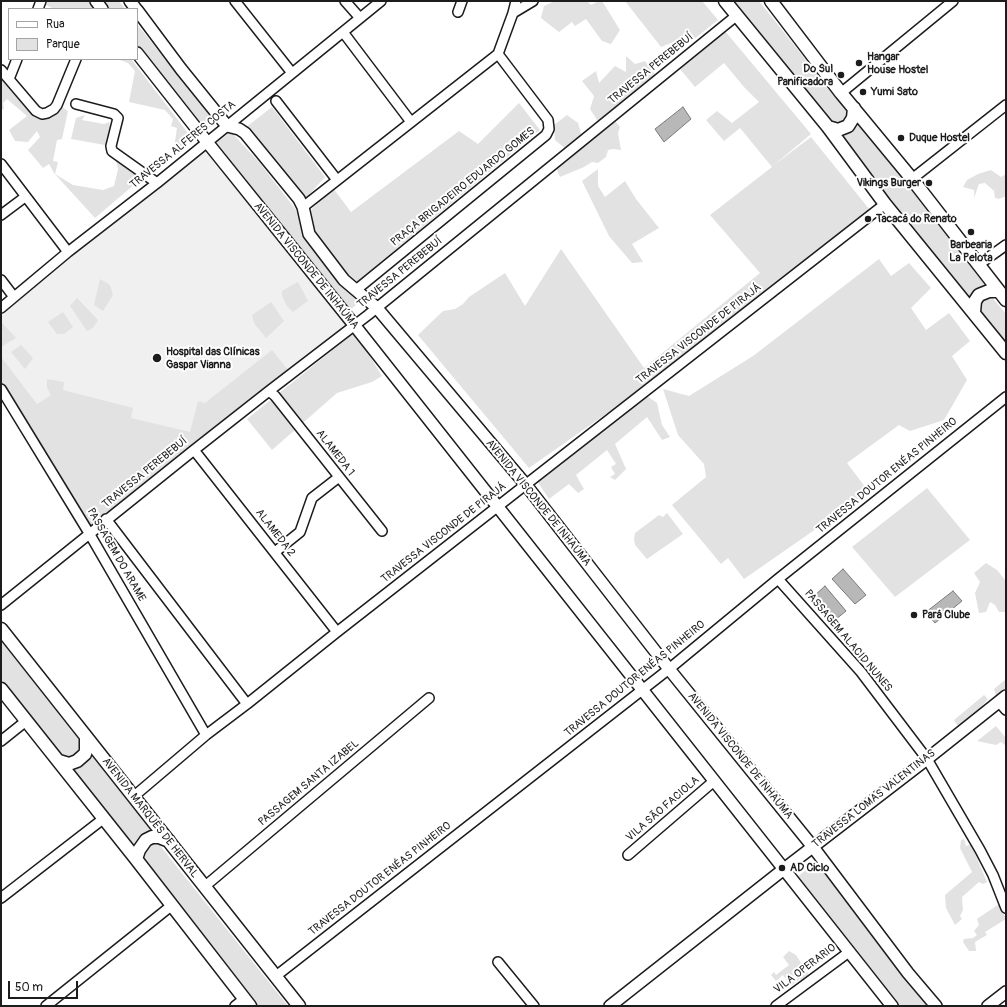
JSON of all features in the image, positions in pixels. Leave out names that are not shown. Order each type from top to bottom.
[{"type":"main road","points":[[725,1],[828,127],[885,204],[1006,353]]},
{"type":"main road","points":[[771,1],[841,93],[912,179],[1002,295]]},
{"type":"main road","points":[[828,127],[838,130],[848,126],[853,118],[854,108]]},
{"type":"main road","points":[[974,312],[974,301],[979,295],[988,291],[1002,295]]},
{"type":"main road","name":"AVENIDA MARQUÊS DE HERVAL","points":[[1,629],[299,1006]]},
{"type":"main road","points":[[1,689],[136,859],[243,1004]]},
{"type":"main road","points":[[59,761],[69,764],[81,758],[86,750],[86,737]]},
{"type":"main road","points":[[136,859],[141,846],[146,840],[152,837],[159,837],[169,841]]},
{"type":"street","points":[[235,1],[292,73]]},
{"type":"street","points":[[345,1],[360,18]]},
{"type":"street","name":"TRAVESSA ALFERES COSTA","points":[[1,308],[68,252],[158,182],[381,1]]},
{"type":"street","points":[[458,12],[462,1]]},
{"type":"street","points":[[303,207],[498,54],[516,1]]},
{"type":"street","points":[[513,13],[533,1]]},
{"type":"street","points":[[841,93],[954,1]]},
{"type":"street","points":[[138,11],[181,69],[227,126]]},
{"type":"street","name":"TRAVESSA PEREBEBUÍ","points":[[1,605],[106,519],[269,391],[355,326],[736,16]]},
{"type":"street","points":[[343,32],[411,122]]},
{"type":"street","name":"AVENIDA VISCONDE DE INHAÚMA","points":[[138,54],[355,326],[892,1006]]},
{"type":"street","name":"PRAÇA BRIGADEIRO EDUARDO GOMES","points":[[356,290],[546,135],[549,129],[548,120],[498,54]]},
{"type":"street","points":[[9,79],[17,60]]},
{"type":"street","points":[[1,70],[36,111],[42,114],[51,112],[54,109],[76,60]]},
{"type":"street","points":[[276,101],[337,180]]},
{"type":"street","points":[[76,104],[114,114],[118,118],[111,146],[112,151],[158,182]]},
{"type":"street","points":[[912,179],[1006,105]]},
{"type":"street","name":"AVENIDA VISCONDE DE INHAÚMA","points":[[227,126],[246,133],[299,199],[303,207],[309,234],[344,280],[377,308],[526,485],[669,669],[813,847],[908,973],[936,1006]]},
{"type":"street","points":[[1,164],[68,252]]},
{"type":"street","points":[[1,215],[25,197]]},
{"type":"street","name":"TRAVESSA VISCONDE DE PIRAJÁ","points":[[133,796],[206,735],[885,204]]},
{"type":"street","points":[[978,265],[1006,245]]},
{"type":"street","points":[[1,280],[14,297]]},
{"type":"street","name":"PASSAGEM DO ARAME","points":[[1,389],[90,533],[206,735]]},
{"type":"street","name":"ALAMEDA 1","points":[[269,391],[275,396],[382,531]]},
{"type":"street","name":"TRAVESSA DOUTOR ENÉAS PINHEIRO","points":[[276,976],[643,690],[778,578],[1006,397]]},
{"type":"street","name":"ALAMEDA 2","points":[[194,450],[337,632]]},
{"type":"street","points":[[275,552],[300,532],[312,498],[339,477]]},
{"type":"street","name":"PASSAGEM DO ARAME","points":[[106,519],[247,704]]},
{"type":"street","name":"PASSAGEM ALACID NUNES","points":[[778,578],[861,672],[927,759],[980,850],[993,875],[1006,908]]},
{"type":"street","name":"PASSAGEM SANTA IZABEL","points":[[204,887],[429,698]]},
{"type":"street","name":"TRAVESSA LOMAS VALENTINAS","points":[[610,1006],[784,868],[927,759],[1004,703]]},
{"type":"street","points":[[1,741],[26,721]]},
{"type":"street","name":"VILA SÃO FACIOLA","points":[[628,855],[714,781]]},
{"type":"street","points":[[1,898],[103,819]]},
{"type":"street","points":[[46,1006],[171,906]]},
{"type":"street","name":"VILA OPERARIO","points":[[776,1006],[849,952]]},
{"type":"street","points":[[498,962],[534,1006]]},
{"type":"street","points":[[988,1006],[1006,992]]},
{"type":"shaded area","points":[[683,107],[691,119],[664,142],[655,129]]},
{"type":"shaded area","name":"Hospital das Clínicas Gaspar Vianna","points":[[207,142],[355,326],[89,533],[1,389],[1,308]]},
{"type":"shaded area","points":[[843,569],[866,595],[855,604],[832,579]]},
{"type":"shaded area","points":[[825,586],[846,611],[835,620],[814,596]]},
{"type":"shaded area","points":[[953,591],[962,601],[935,623],[926,612]]},
{"type":"green space","points":[[48,1],[88,1],[93,7],[52,8],[46,5]]},
{"type":"green space","points":[[100,1],[119,1],[124,8],[105,8]]},
{"type":"green space","points":[[555,1],[587,1],[591,5],[602,1],[620,30],[611,44],[602,41],[586,19],[575,26],[572,22],[559,32],[541,18],[544,6]]},
{"type":"green space","points":[[625,1],[702,1],[718,20],[679,51],[671,43],[661,47]]},
{"type":"green space","points":[[730,1],[759,1],[849,114],[847,120],[840,125],[831,123]]},
{"type":"green space","points":[[138,25],[216,123],[203,132],[138,49]]},
{"type":"green space","points":[[725,31],[811,134],[774,165],[811,137],[870,210],[650,383],[529,468],[418,335],[443,311],[455,309],[463,304],[469,297],[505,273],[525,306],[561,249],[644,368],[760,273],[710,215],[772,167],[740,128],[724,141],[706,120],[717,111],[732,123],[759,102],[724,63],[695,87],[680,69]]},
{"type":"green space","points":[[626,56],[635,64],[645,61],[657,77],[599,123],[590,109],[594,96],[582,81],[596,71],[599,83],[615,66],[626,72]]},
{"type":"green space","points":[[120,60],[132,60],[191,137],[173,154],[177,128],[171,126],[173,119],[165,110],[129,102],[135,71],[128,63]]},
{"type":"green space","points":[[1,74],[35,113],[60,106],[68,111],[62,139],[57,140],[53,161],[58,162],[55,174],[73,185],[103,190],[114,186],[118,169],[116,160],[142,178],[95,218],[53,172],[54,173],[49,164],[43,168],[28,150],[40,137],[37,131],[28,142],[15,141],[9,130],[27,116],[7,99],[3,103],[4,109],[1,110]]},
{"type":"green space","points":[[519,103],[540,130],[354,284],[314,234],[309,212],[333,188],[351,212],[459,131],[478,144]]},
{"type":"green space","points":[[272,107],[325,177],[305,199],[245,128]]},
{"type":"green space","points":[[85,115],[82,120],[104,124],[109,122],[110,126],[105,145],[71,139],[76,118]]},
{"type":"green space","points":[[567,115],[578,123],[582,137],[567,150],[555,140],[554,125]]},
{"type":"green space","points":[[857,117],[989,287],[970,302],[838,133]]},
{"type":"green space","points":[[615,121],[620,127],[618,133],[621,150],[608,150],[606,157],[598,163],[592,162],[560,177],[556,167]]},
{"type":"green space","points":[[231,132],[259,162],[293,206],[358,303],[349,311],[214,144]]},
{"type":"green space","points":[[598,169],[598,186],[605,197],[625,181],[636,199],[659,228],[632,244],[643,262],[632,263],[609,236],[582,181]]},
{"type":"green space","points":[[991,170],[1001,177],[1006,174],[1006,196],[999,199],[995,198],[994,191],[985,183],[979,184],[974,198],[974,190],[963,187],[967,180],[978,174]]},
{"type":"green space","points":[[879,259],[891,276],[909,263],[931,288],[911,308],[926,330],[949,313],[970,341],[952,356],[967,380],[944,420],[910,431],[899,425],[847,463],[869,492],[744,579],[728,558],[721,564],[672,505],[706,477],[704,464],[678,435],[663,389],[689,396],[753,356]]},
{"type":"green space","points":[[100,279],[110,285],[113,295],[103,311],[94,305]]},
{"type":"green space","points":[[298,282],[308,301],[293,312],[286,305],[282,291]]},
{"type":"green space","points":[[991,296],[1006,314],[1006,344],[979,309],[979,300]]},
{"type":"green space","points":[[77,298],[98,320],[93,328],[87,331],[70,306]]},
{"type":"green space","points":[[271,302],[284,321],[266,338],[254,323],[252,315]]},
{"type":"green space","points":[[63,312],[73,327],[64,334],[57,334],[48,322]]},
{"type":"green space","points":[[1,322],[16,338],[1,347]]},
{"type":"green space","points":[[355,332],[382,376],[372,382],[337,393],[272,450],[247,419]]},
{"type":"green space","points":[[21,345],[33,358],[25,369],[11,352]]},
{"type":"green space","points":[[272,350],[288,370],[90,529],[1,386],[1,357],[37,404],[51,395],[47,388],[47,379],[64,382],[63,390],[133,408],[131,418],[190,432],[198,401],[205,403]]},
{"type":"green space","points":[[647,396],[657,403],[662,425],[670,437],[662,440],[647,417],[615,444],[626,469],[615,480],[610,477],[615,474],[611,467],[616,464],[607,450],[576,475],[584,489],[578,493],[569,484],[549,499],[537,481]]},
{"type":"green space","points":[[927,488],[970,540],[895,597],[852,547]]},
{"type":"green space","points":[[667,513],[683,534],[647,559],[635,545],[635,533],[659,515],[663,517]]},
{"type":"green space","points":[[986,563],[997,570],[1006,581],[1006,612],[999,612],[995,605],[990,602],[986,612],[979,613],[975,593],[980,582],[974,573]]},
{"type":"green space","points":[[1,637],[84,741],[83,748],[72,759],[58,755],[1,683]]},
{"type":"green space","points":[[1006,679],[1006,694],[1001,697],[996,696],[994,689]]},
{"type":"green space","points":[[984,695],[988,699],[983,705],[983,710],[962,728],[957,725],[954,720]]},
{"type":"green space","points":[[996,726],[1006,738],[1006,746],[1001,742],[996,745],[977,741]]},
{"type":"green space","points":[[91,751],[156,835],[134,855],[67,767]]},
{"type":"green space","points":[[964,839],[966,846],[971,844],[987,882],[983,884],[979,882],[962,897],[963,910],[960,916],[962,919],[955,925],[946,908],[945,895],[972,872],[960,848],[961,840]]},
{"type":"green space","points":[[148,843],[158,843],[288,1006],[257,1006],[142,862],[142,854]]},
{"type":"green space","points":[[819,861],[934,1006],[895,1006],[794,879]]},
{"type":"green space","points":[[999,904],[1006,919],[985,932],[987,935],[975,942],[976,951],[969,951],[963,942],[964,939],[973,938],[977,935],[974,931],[979,925],[977,919]]},
{"type":"green space","points":[[789,951],[796,955],[811,978],[806,982],[800,979],[791,986],[783,975],[776,981],[771,975],[774,972],[776,975],[789,965],[783,957]]},
{"type":"place","name":"Hangar House Hostel","points":[[859,63]]},
{"type":"place","name":"Do Sul Panificadora","points":[[841,75]]},
{"type":"place","name":"Yumi Sato","points":[[863,92]]},
{"type":"place","name":"Duque Hostel","points":[[901,138]]},
{"type":"place","name":"Vikings Burger","points":[[929,183]]},
{"type":"place","name":"Tacacá do Renato","points":[[868,219]]},
{"type":"place","name":"Barbearia La Pelota","points":[[971,232]]},
{"type":"place","name":"Hospital das Clínicas Gaspar Vianna","points":[[157,358]]},
{"type":"place","name":"Pará Clube","points":[[914,615]]},
{"type":"place","name":"AD Ciclo","points":[[782,868]]}]
